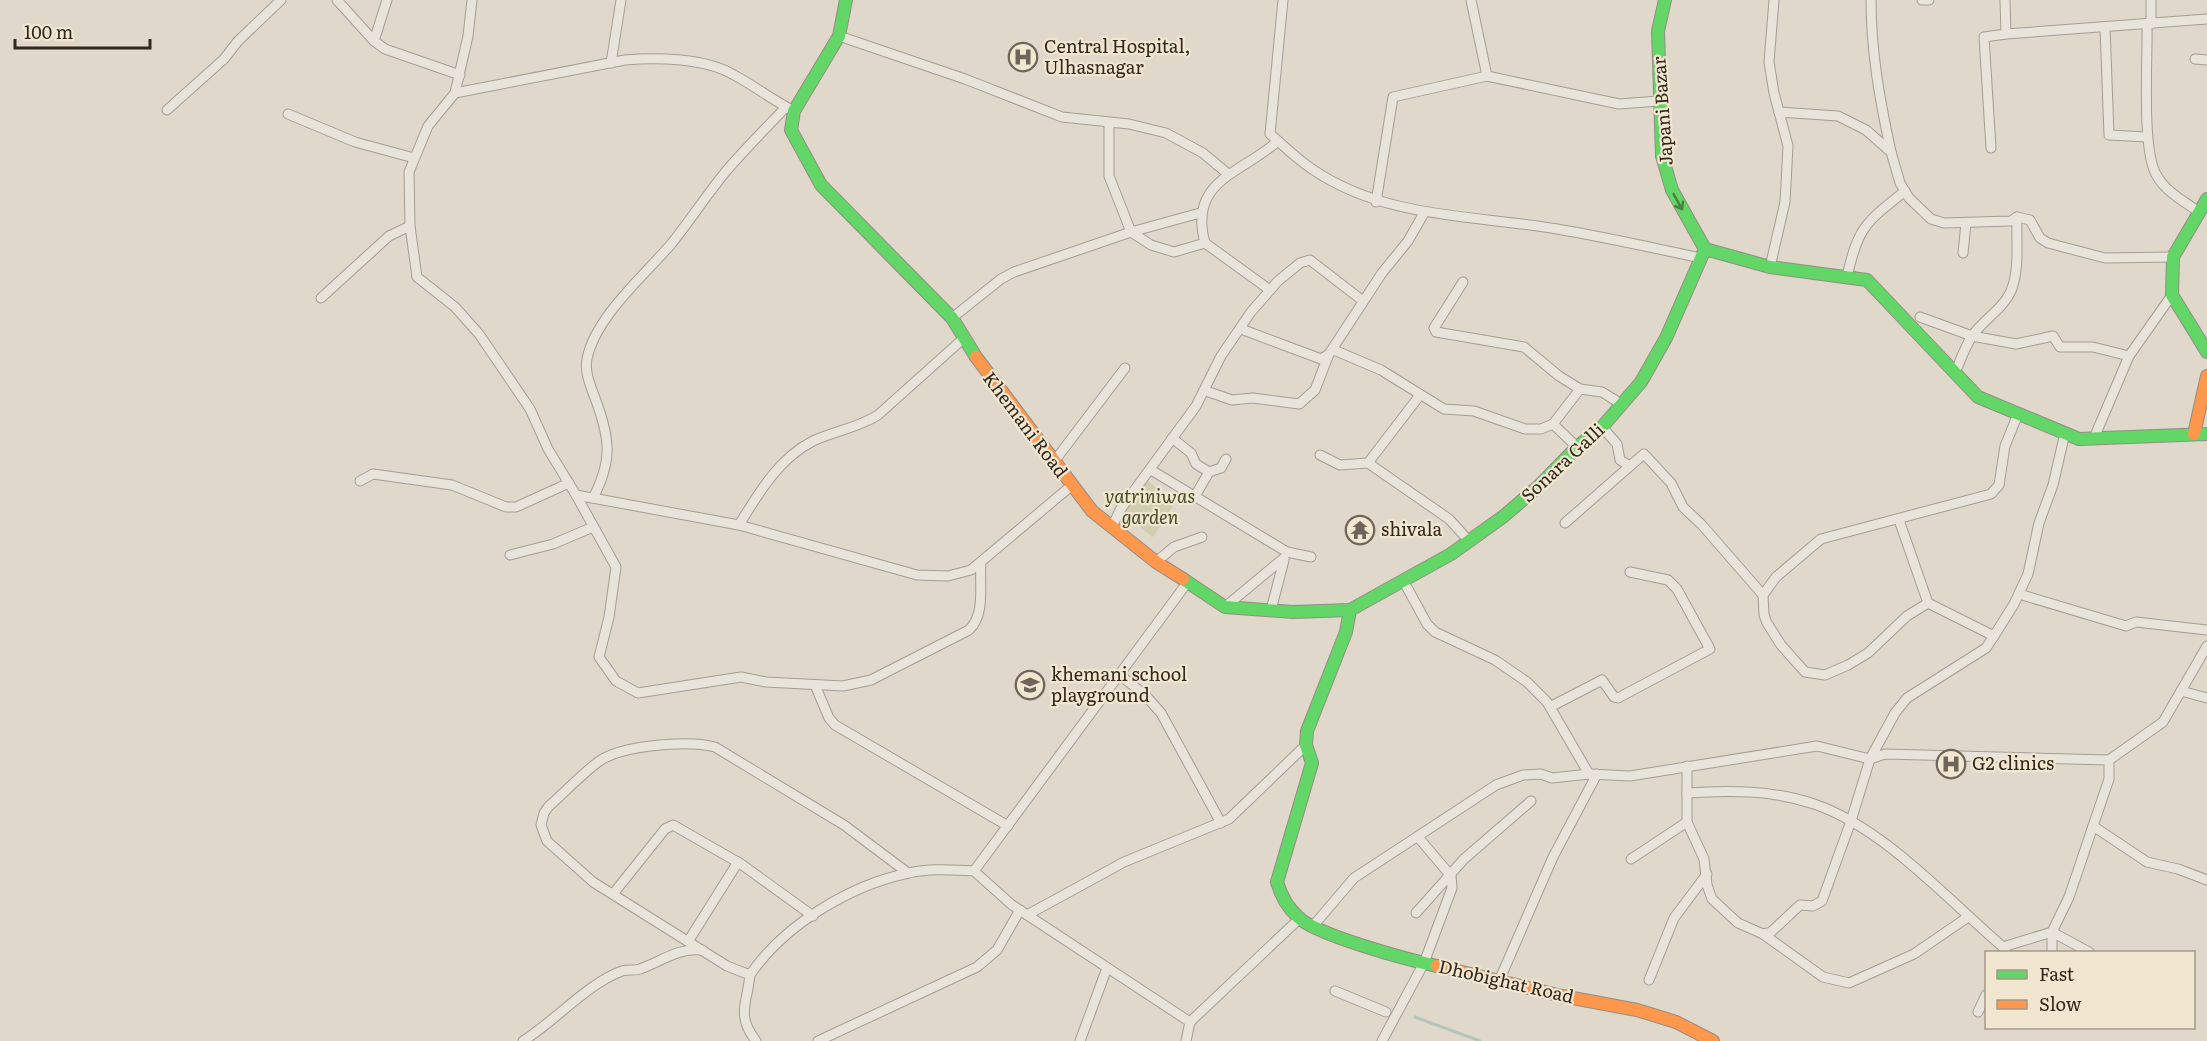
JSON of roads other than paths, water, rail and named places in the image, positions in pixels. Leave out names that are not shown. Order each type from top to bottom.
[{"type":"street","points":[[167,110],[224,59],[238,41],[281,0]]},
{"type":"street","points":[[338,0],[374,41],[385,49],[460,75]]},
{"type":"street","points":[[374,41],[387,0]]},
{"type":"street","points":[[472,0],[468,36],[455,93],[428,126],[409,172],[410,226],[417,277],[455,307],[479,334],[530,409],[548,450],[616,567],[609,617],[599,657],[616,681],[638,693],[741,677],[843,686],[871,680],[969,630],[977,622],[980,605],[981,562]]},
{"type":"street","points":[[611,63],[621,0]]},
{"type":"street","points":[[593,498],[604,477],[609,457],[601,413],[591,386],[586,362],[590,345],[601,325],[672,243],[727,171],[790,109],[839,36],[846,0]]},
{"type":"street","points":[[1283,0],[1270,134],[1312,170],[1376,202],[1424,213],[1559,229],[1770,267],[1867,280],[1892,309],[1978,397],[2079,439],[2201,434],[2207,376]]},
{"type":"street","points":[[1471,0],[1487,76]]},
{"type":"street","name":"Japani Bazar","points":[[1665,0],[1658,30],[1662,156],[1672,190],[1703,254]]},
{"type":"street","points":[[1770,267],[1785,202],[1788,146],[1769,62],[1774,0]]},
{"type":"street","points":[[1872,0],[1874,59],[1891,152],[1900,183],[1931,219],[1944,224],[2011,221],[2017,217],[2030,220],[2040,238],[2048,243],[2105,258],[2173,257]]},
{"type":"street","points":[[1922,0],[1929,0]]},
{"type":"street","points":[[2005,0],[2006,34]]},
{"type":"street","points":[[2151,0],[2147,138],[2156,175],[2167,188],[2199,212]]},
{"type":"street","points":[[1991,148],[1984,38],[2006,34],[2207,20]]},
{"type":"street","points":[[2105,27],[2109,135],[2147,138]]},
{"type":"street","points":[[839,36],[965,79],[1062,117],[1129,124],[1166,133],[1203,153],[1228,174]]},
{"type":"street","points":[[455,93],[653,57],[710,65],[733,74],[765,97],[790,109]]},
{"type":"street","points":[[2195,59],[2207,60]]},
{"type":"street","points":[[1376,202],[1393,98],[1487,76],[1619,104],[1659,101]]},
{"type":"street","name":"Khemani Road","points":[[790,109],[791,130],[820,185],[952,318],[1053,463],[1092,512],[1156,562],[1225,607],[1271,610],[1350,610]]},
{"type":"street","points":[[1779,112],[1820,113],[1847,119],[1866,130],[1891,152]]},
{"type":"street","points":[[288,114],[355,142],[414,158]]},
{"type":"street","points":[[1109,123],[1109,176],[1131,232],[1151,245],[1174,252],[1205,243]]},
{"type":"street","points":[[1270,290],[1205,243],[1200,213],[1212,187],[1228,174],[1260,158],[1278,141]]},
{"type":"street","points":[[1847,277],[1855,243],[1861,230],[1869,220],[1905,191]]},
{"type":"street","points":[[2207,199],[2173,257],[2172,295],[2207,352]]},
{"type":"street","points":[[952,318],[1001,279],[1131,232],[1200,213]]},
{"type":"street","points":[[1206,391],[1232,400],[1252,398],[1299,404],[1315,390],[1332,352],[1363,301],[1408,241],[1424,213]]},
{"type":"street","points":[[1955,373],[1972,336],[1991,313],[2002,306],[2011,291],[2015,276],[2017,217]]},
{"type":"street","points":[[1963,253],[1966,223]]},
{"type":"street","points":[[321,298],[389,236],[410,226]]},
{"type":"street","name":"Sonara Galli","points":[[1350,610],[1404,582],[1469,541],[1540,485],[1577,447],[1602,427],[1641,382],[1666,338],[1703,254]]},
{"type":"street","points":[[1112,527],[1120,510],[1206,391],[1221,356],[1270,290],[1300,263],[1310,260],[1363,301]]},
{"type":"street","points":[[1463,282],[1434,328],[1436,332],[1524,347],[1559,376],[1580,389],[1602,392],[1623,405]]},
{"type":"street","points":[[2094,438],[2129,356],[2172,295]]},
{"type":"street","points":[[1920,317],[1972,336],[2016,344],[2053,336],[2060,347],[2094,346],[2129,356]]},
{"type":"street","points":[[1240,329],[1321,359],[1332,352]]},
{"type":"street","points":[[739,525],[761,489],[795,452],[812,441],[867,423],[964,338]]},
{"type":"street","points":[[1332,352],[1381,370],[1444,409],[1474,411],[1525,429],[1541,429],[1553,424],[1580,389]]},
{"type":"street","points":[[1053,463],[1125,369]]},
{"type":"street","points":[[1368,463],[1420,396]]},
{"type":"street","points":[[1763,595],[1776,577],[1821,539],[1964,502],[1996,489],[2005,446],[2018,414]]},
{"type":"street","points":[[1553,424],[1577,447]]},
{"type":"street","points":[[1602,427],[1617,444],[1620,460],[1630,466]]},
{"type":"street","points":[[1763,934],[1771,932],[1800,905],[1813,906],[1822,901],[1851,821],[1870,759],[1895,713],[1907,698],[1986,648],[1994,636],[2028,574],[2039,523],[2054,484],[2065,434]]},
{"type":"street","points":[[1172,438],[1191,453],[1196,464],[1209,472]]},
{"type":"street","points":[[1565,523],[1644,454],[1671,483],[1683,507],[1702,525],[1763,595],[1764,615],[1781,645],[1805,672],[1816,675],[1833,672],[1868,653],[1907,616],[1928,603]]},
{"type":"street","points":[[1320,455],[1340,465],[1368,463],[1449,519],[1469,541]]},
{"type":"street","points":[[1194,496],[1209,472],[1221,468],[1226,459]]},
{"type":"street","points":[[1151,470],[1286,555],[1311,557]]},
{"type":"street","points":[[360,481],[373,474],[452,485],[506,507],[516,507],[569,483]]},
{"type":"street","points":[[576,495],[739,525],[917,575],[948,576],[971,570],[1071,486]]},
{"type":"street","points":[[1899,520],[1928,603],[1994,636]]},
{"type":"street","points":[[510,555],[553,544],[593,527]]},
{"type":"street","points":[[1156,562],[1174,547],[1202,537]]},
{"type":"street","points":[[1225,607],[1286,555]]},
{"type":"street","points":[[1271,610],[1286,555]]},
{"type":"street","points":[[1550,707],[1602,680],[1614,698],[1618,698],[1710,649],[1677,589],[1668,580],[1630,572]]},
{"type":"street","points":[[1404,582],[1426,624],[1435,632],[1495,660],[1527,682],[1550,707],[1593,774]]},
{"type":"street","points":[[974,871],[1187,583]]},
{"type":"street","points":[[2019,594],[2126,626],[2136,622],[2207,630]]},
{"type":"street","points":[[1186,1041],[1190,1022],[1299,919],[1282,898],[1277,882],[1312,763],[1306,745],[1306,730],[1346,632],[1350,610]]},
{"type":"street","points":[[1313,926],[1354,878],[1496,785],[1523,775],[1540,774],[1552,778],[1593,774],[1630,776],[1817,746],[1870,759],[1885,754],[2109,760],[2163,722],[2207,646]]},
{"type":"street","points":[[1120,675],[1161,713],[1221,823]]},
{"type":"street","points":[[815,684],[829,718],[835,725],[1008,826]]},
{"type":"street","points":[[2181,691],[2207,698]]},
{"type":"street","points":[[750,975],[727,966],[594,882],[547,841],[541,825],[544,813],[598,762],[609,756],[623,751],[702,743],[716,747],[844,825],[908,873]]},
{"type":"street","points":[[818,1041],[977,967],[998,950],[1023,912],[1124,862],[1221,823],[1240,810],[1306,745]]},
{"type":"street","points":[[2052,951],[2052,932],[2069,897],[2109,778],[2109,760]]},
{"type":"street","points":[[1687,766],[1687,822],[1704,859],[1707,885],[1712,899],[1738,922],[1763,934],[1823,977],[1848,983],[1914,954],[1968,917]]},
{"type":"street","points":[[1499,981],[1553,857],[1593,774]]},
{"type":"street","points":[[1687,793],[1734,791],[1793,798],[1815,804],[1851,821],[1902,859],[2004,950],[2052,932],[2088,951]]},
{"type":"street","points":[[1416,913],[1470,854],[1531,801]]},
{"type":"street","points":[[1631,860],[1687,822]]},
{"type":"street","points":[[614,894],[669,826],[678,826],[738,862],[813,915]]},
{"type":"street","points":[[2093,826],[2147,862],[2178,869],[2207,880]]},
{"type":"street","points":[[1382,1041],[1424,963],[1452,888],[1451,876],[1418,837]]},
{"type":"street","points":[[689,940],[738,862]]},
{"type":"street","points":[[756,1041],[749,1032],[742,1014],[750,975],[775,943],[813,915],[848,894],[908,873],[974,871],[1023,912],[1190,1022]]},
{"type":"street","points":[[1649,980],[1674,918],[1707,874]]},
{"type":"street","name":"Dhobighat Road","points":[[1299,919],[1360,945],[1424,963],[1637,1010],[1676,1022],[1713,1041]]},
{"type":"street","points":[[523,1041],[602,982],[623,971],[639,970],[670,953],[686,949],[704,950]]},
{"type":"street","points":[[1080,1041],[1107,968]]},
{"type":"street","points":[[1335,991],[1386,1012]]},
{"type":"street","points":[[1978,1012],[1985,997]]},
{"type":"waterway","points":[[1415,1017],[1480,1041]]},
{"type":"place","name":"Central Hospital, Ulhasnagar","points":[[1023,57]]},
{"type":"place","name":"shivala","points":[[1360,530]]},
{"type":"place","name":"khemani school playground","points":[[1030,685]]},
{"type":"place","name":"G2 clinics","points":[[1951,764]]},
{"type":"park label","name":"yatriniwas garden","points":[[1150,507]]}]
